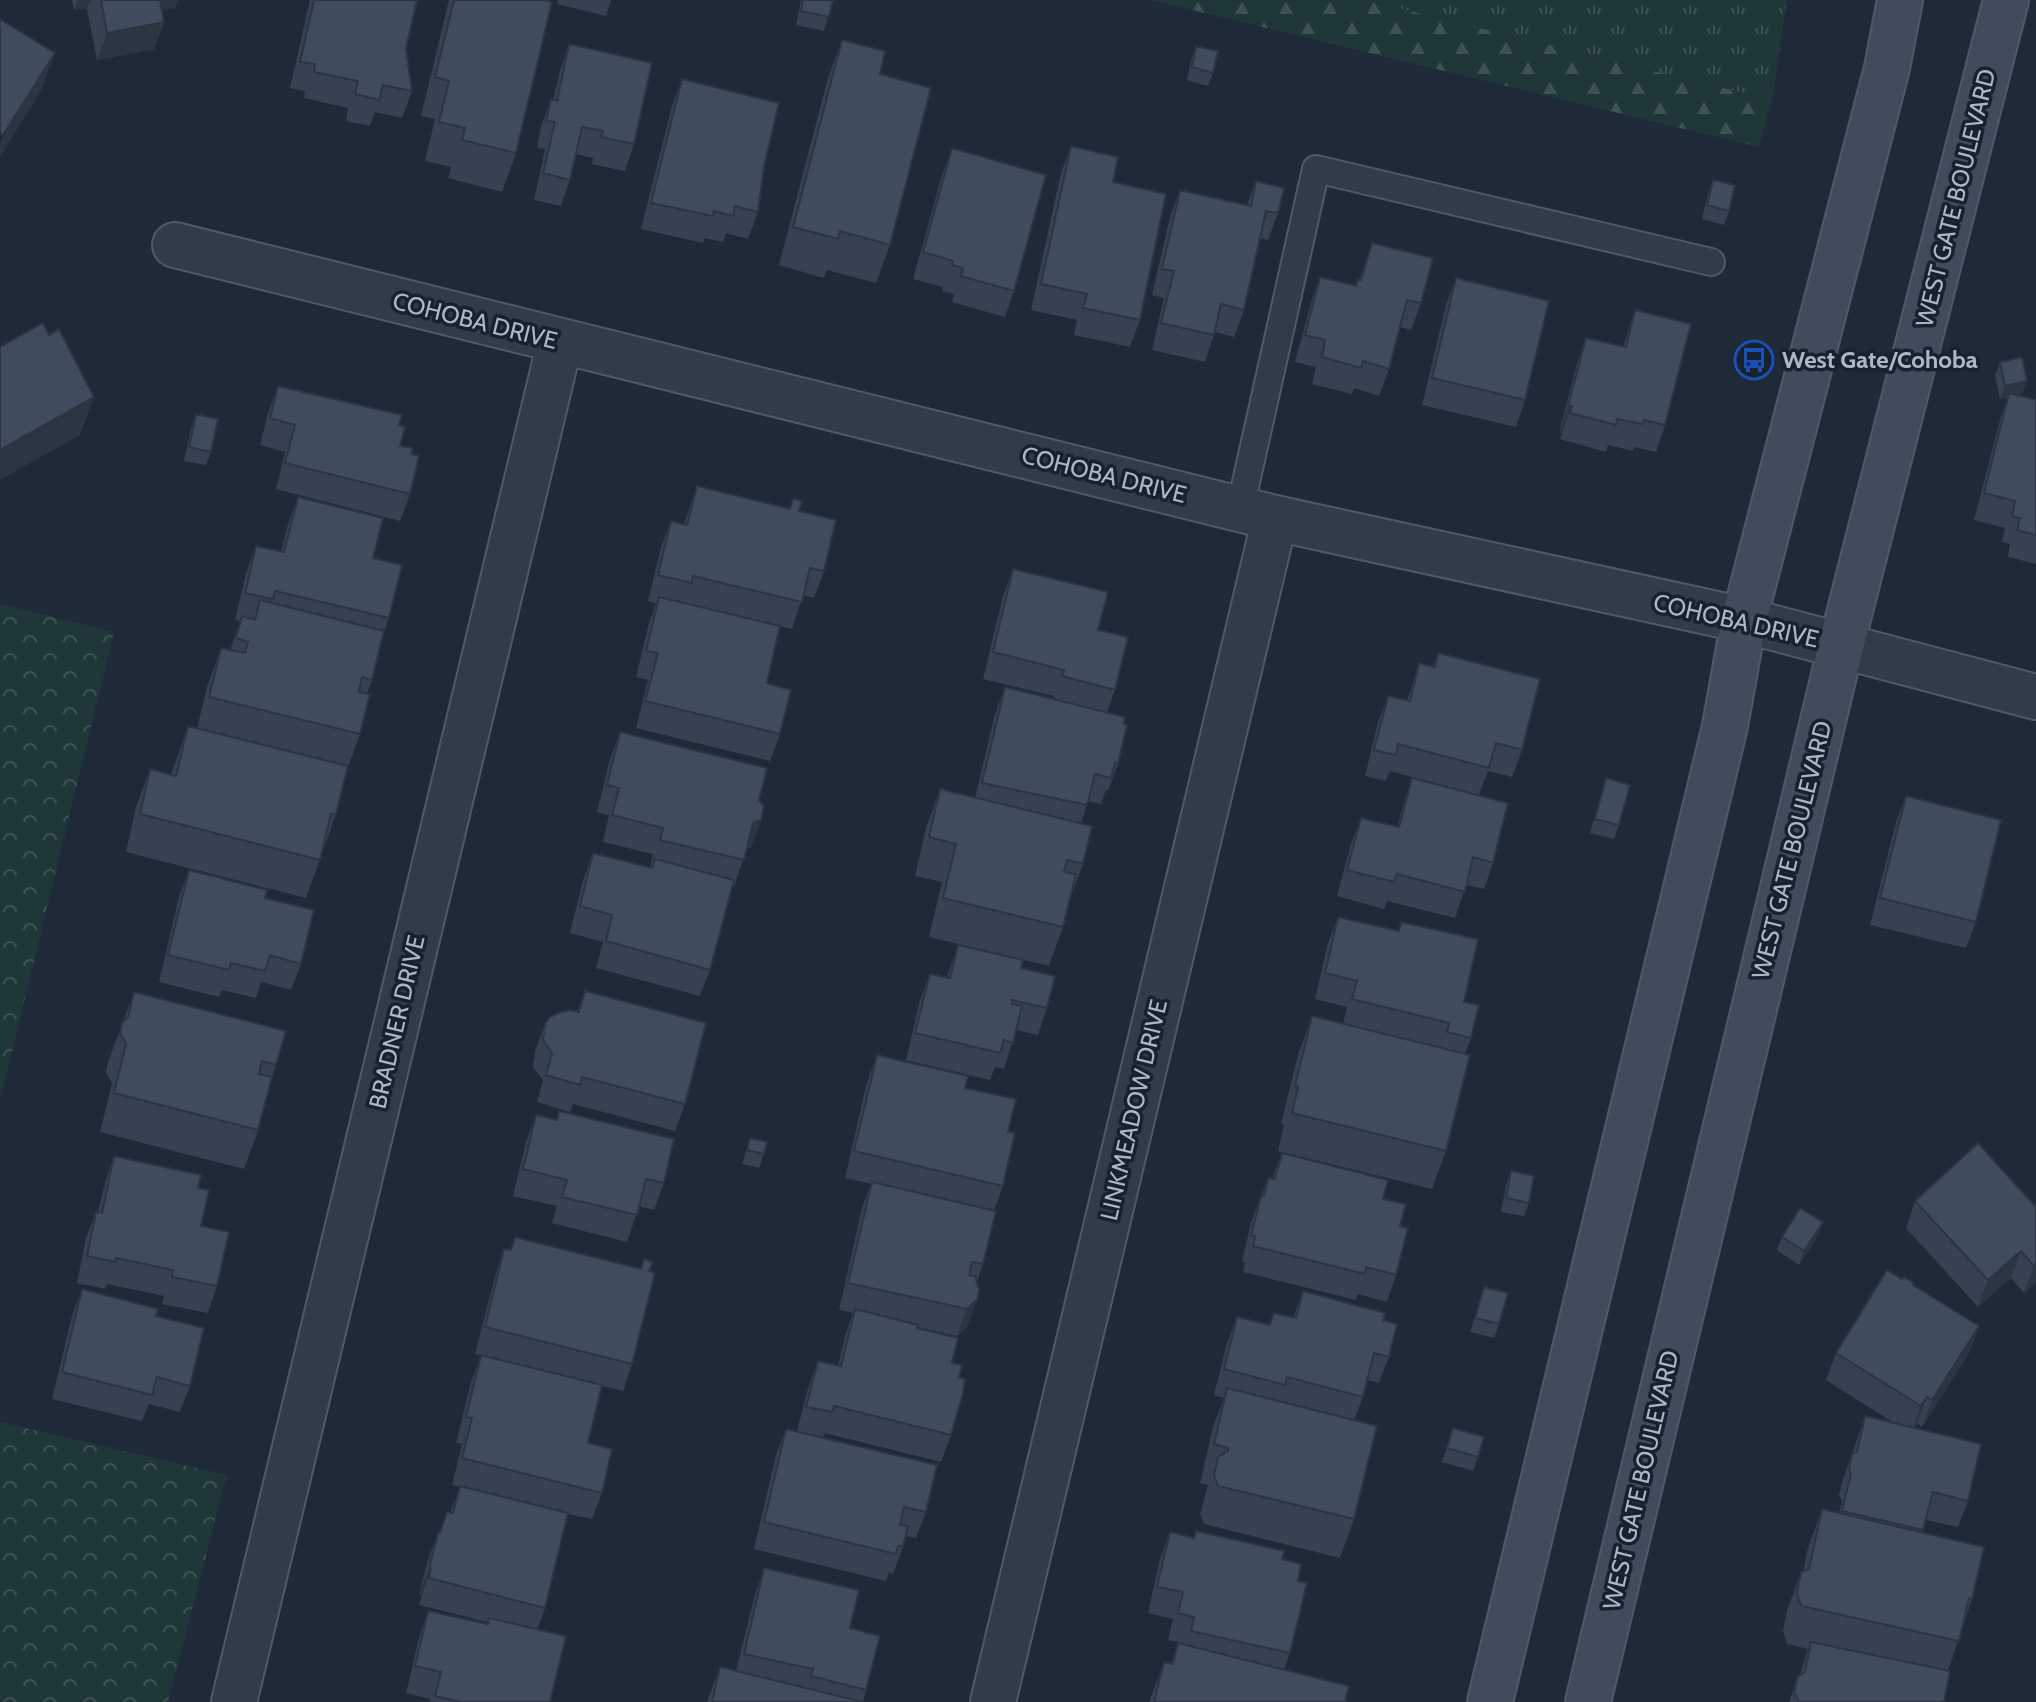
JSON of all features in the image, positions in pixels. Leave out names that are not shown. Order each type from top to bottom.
[{"type":"main road","points":[[1490,1702],[1721,742],[1744,620],[1887,68],[1900,0]]},
{"type":"main road","name":"WEST GATE BOULEVARD","points":[[1588,1702],[1841,646],[2006,0]]},
{"type":"street","name":"COHOBA DRIVE","points":[[175,245],[1258,513],[1744,620],[2036,697]]},
{"type":"street","name":"BRADNER DRIVE","points":[[234,1702],[560,342]]},
{"type":"street","name":"LINKMEADOW DRIVE","points":[[993,1702],[1258,513]]},
{"type":"lane","points":[[1258,513],[1316,169],[1711,262]]},
{"type":"green space","points":[[1151,0],[1365,0],[1772,100],[1759,147]]},
{"type":"green space","points":[[1365,0],[1787,0],[1772,100]]},
{"type":"green space","points":[[0,604],[114,632],[0,1101]]},
{"type":"green space","points":[[0,1422],[227,1475],[168,1702],[0,1702]]},
{"type":"building","points":[[101,0],[160,0],[164,22],[107,33]]},
{"type":"building","points":[[314,0],[417,0],[406,49],[412,91],[383,85],[379,100],[355,94],[358,81],[314,72],[315,64],[300,62]]},
{"type":"building","points":[[454,0],[552,2],[516,153],[462,140],[465,128],[439,122],[449,81],[435,77]]},
{"type":"building","points":[[803,0],[833,0],[829,17],[801,11]]},
{"type":"building","points":[[0,19],[55,53],[3,135],[0,133]]},
{"type":"building","points":[[842,40],[885,51],[880,74],[931,88],[890,245],[840,231],[838,239],[793,227]]},
{"type":"building","points":[[569,44],[652,63],[634,144],[601,137],[603,131],[582,127],[570,180],[543,173],[555,122],[546,121],[551,99],[557,101]]},
{"type":"building","points":[[1196,46],[1218,51],[1213,73],[1192,67]]},
{"type":"building","points":[[682,79],[779,103],[764,167],[758,212],[735,206],[733,216],[714,211],[713,216],[651,203]]},
{"type":"building","points":[[1071,146],[1118,157],[1113,182],[1166,194],[1140,320],[1083,308],[1087,294],[1041,284]]},
{"type":"building","points":[[952,148],[1046,175],[1014,291],[961,276],[963,268],[952,265],[953,261],[923,252]]},
{"type":"building","points":[[1713,180],[1735,185],[1729,211],[1707,205]]},
{"type":"building","points":[[1256,181],[1284,188],[1278,213],[1266,211],[1244,310],[1221,304],[1214,335],[1161,323],[1174,271],[1162,269],[1180,190],[1251,206]]},
{"type":"building","points":[[1372,243],[1433,258],[1421,303],[1407,300],[1389,369],[1363,361],[1361,368],[1322,357],[1325,340],[1305,335],[1320,277],[1357,286]]},
{"type":"building","points":[[1456,278],[1549,301],[1525,400],[1432,378]]},
{"type":"building","points":[[1635,310],[1691,324],[1665,425],[1617,419],[1616,425],[1570,413],[1572,406],[1568,406],[1586,338],[1626,347]]},
{"type":"building","points":[[43,323],[49,335],[59,329],[94,397],[0,450],[0,347]]},
{"type":"building","points":[[2022,357],[2027,381],[2005,386],[2000,362]]},
{"type":"building","points":[[278,386],[402,415],[399,425],[405,427],[400,446],[413,448],[411,454],[419,456],[410,494],[285,463],[295,425],[270,418]]},
{"type":"building","points":[[2009,393],[2036,400],[2036,535],[2017,530],[2020,518],[2012,516],[2015,501],[1984,493]]},
{"type":"building","points":[[196,414],[218,419],[211,452],[189,447]]},
{"type":"building","points":[[697,486],[790,509],[793,499],[802,501],[799,511],[836,520],[824,571],[810,568],[802,602],[693,576],[692,583],[658,575],[671,521],[687,525]]},
{"type":"building","points":[[298,497],[383,518],[373,558],[402,565],[389,618],[275,591],[273,599],[245,593],[256,546],[284,552]]},
{"type":"building","points":[[1013,569],[1108,592],[1098,630],[1128,637],[1115,690],[1062,676],[1064,670],[993,652]]},
{"type":"building","points":[[659,597],[780,626],[767,683],[791,690],[780,734],[645,701],[658,653],[646,651]]},
{"type":"building","points":[[260,600],[384,631],[372,680],[362,677],[359,692],[370,694],[360,734],[209,697],[221,648],[245,653],[248,642],[236,638],[242,616],[255,620]]},
{"type":"building","points":[[1438,653],[1540,679],[1522,750],[1496,743],[1489,768],[1398,744],[1396,755],[1374,750],[1388,696],[1410,701],[1419,663],[1435,667]]},
{"type":"building","points":[[1005,687],[1125,717],[1124,724],[1127,725],[1118,764],[1115,763],[1111,778],[1095,774],[1087,805],[982,783]]},
{"type":"building","points":[[188,726],[348,766],[336,814],[331,814],[320,860],[140,814],[150,769],[176,776]]},
{"type":"building","points":[[620,732],[767,768],[759,800],[764,806],[761,820],[753,823],[744,860],[660,840],[663,828],[612,815],[619,788],[607,785]]},
{"type":"building","points":[[1412,778],[1508,803],[1493,863],[1473,857],[1465,892],[1397,874],[1394,882],[1347,870],[1361,818],[1399,827]]},
{"type":"building","points":[[1606,778],[1630,785],[1619,825],[1595,819]]},
{"type":"building","points":[[940,789],[1092,826],[1083,864],[1067,860],[1064,872],[1076,874],[1063,927],[943,898],[956,844],[929,837]]},
{"type":"building","points":[[1906,796],[2001,820],[1976,922],[1880,898]]},
{"type":"building","points":[[593,853],[652,868],[655,859],[734,880],[710,970],[606,941],[612,915],[580,906]]},
{"type":"building","points":[[189,870],[267,890],[265,898],[314,910],[301,964],[270,955],[265,971],[231,963],[229,970],[168,955]]},
{"type":"building","points":[[1338,917],[1399,931],[1401,922],[1478,939],[1464,1002],[1479,1005],[1471,1038],[1447,1032],[1449,1023],[1352,999],[1357,981],[1325,973]]},
{"type":"building","points":[[958,945],[1023,960],[1021,968],[1055,976],[1047,1008],[1012,1000],[1012,1004],[1022,1006],[1013,1043],[1004,1040],[1000,1053],[915,1033],[930,974],[950,978]]},
{"type":"building","points":[[585,991],[706,1023],[685,1104],[582,1077],[580,1085],[546,1075],[552,1053],[543,1040],[545,1024],[558,1013],[569,1010],[579,1012]]},
{"type":"building","points":[[134,992],[286,1031],[276,1065],[262,1061],[259,1074],[272,1077],[258,1130],[114,1093],[126,1044],[120,1033],[122,1023],[128,1017]]},
{"type":"building","points":[[1312,1016],[1470,1055],[1446,1151],[1292,1113],[1298,1087],[1295,1086]]},
{"type":"building","points":[[877,1055],[968,1076],[965,1088],[1016,1099],[1008,1132],[1015,1133],[1003,1186],[854,1151]]},
{"type":"building","points":[[559,1111],[674,1139],[664,1183],[646,1179],[637,1215],[562,1197],[567,1180],[523,1169],[536,1115],[557,1120]]},
{"type":"building","points":[[750,1138],[767,1142],[764,1154],[747,1150]]},
{"type":"building","points":[[1978,1143],[2036,1207],[2036,1265],[2021,1251],[1988,1280],[1915,1201]]},
{"type":"building","points":[[1282,1153],[1388,1180],[1383,1199],[1406,1204],[1400,1226],[1408,1228],[1396,1275],[1366,1267],[1365,1274],[1253,1246],[1255,1236],[1251,1235],[1261,1196],[1264,1196],[1268,1178],[1275,1179]]},
{"type":"building","points":[[114,1156],[201,1175],[198,1188],[209,1190],[201,1226],[229,1232],[217,1286],[172,1277],[173,1270],[116,1258],[115,1262],[87,1256],[96,1212],[102,1213]]},
{"type":"building","points":[[1511,1171],[1534,1176],[1529,1203],[1506,1198]]},
{"type":"building","points":[[872,1182],[996,1211],[983,1264],[972,1262],[969,1275],[975,1276],[979,1290],[977,1300],[967,1309],[848,1283]]},
{"type":"building","points":[[1800,1208],[1823,1222],[1804,1251],[1782,1237]]},
{"type":"building","points":[[515,1237],[641,1269],[644,1259],[653,1262],[649,1271],[655,1273],[632,1364],[485,1327],[504,1249],[511,1250]]},
{"type":"building","points":[[1887,1270],[1914,1283],[1979,1326],[1932,1400],[1927,1397],[1921,1406],[1836,1353]]},
{"type":"building","points":[[1484,1287],[1508,1293],[1499,1324],[1475,1318]]},
{"type":"building","points":[[82,1289],[158,1309],[156,1316],[204,1328],[190,1386],[157,1377],[152,1395],[62,1372]]},
{"type":"building","points":[[1303,1291],[1385,1313],[1383,1320],[1397,1324],[1389,1357],[1374,1353],[1363,1397],[1287,1377],[1285,1385],[1224,1369],[1237,1317],[1270,1325],[1274,1313],[1296,1318]]},
{"type":"building","points":[[855,1309],[958,1338],[952,1363],[962,1365],[959,1378],[965,1379],[951,1435],[834,1406],[832,1412],[806,1407],[818,1361],[841,1366]]},
{"type":"building","points":[[481,1355],[602,1385],[588,1443],[612,1449],[602,1493],[462,1458],[472,1418],[466,1417]]},
{"type":"building","points":[[1227,1388],[1377,1426],[1354,1519],[1218,1486],[1214,1475],[1218,1457],[1228,1448],[1214,1444]]},
{"type":"building","points":[[1865,1416],[1981,1444],[1968,1501],[1933,1492],[1923,1530],[1842,1511],[1851,1474],[1852,1454],[1857,1452]]},
{"type":"building","points":[[1453,1428],[1484,1437],[1478,1457],[1447,1448]]},
{"type":"building","points":[[786,1429],[937,1465],[926,1512],[904,1507],[900,1525],[908,1526],[903,1547],[898,1546],[896,1554],[764,1522]]},
{"type":"building","points":[[460,1486],[568,1513],[545,1608],[429,1578],[438,1533],[447,1512],[453,1513]]},
{"type":"building","points":[[1822,1509],[1984,1547],[1959,1641],[1801,1606],[1797,1592],[1801,1572],[1809,1569]]},
{"type":"building","points":[[1196,1531],[1284,1551],[1282,1559],[1301,1564],[1298,1581],[1307,1583],[1290,1653],[1191,1631],[1194,1617],[1178,1613],[1183,1592],[1157,1587],[1170,1532],[1194,1538]]},
{"type":"building","points":[[764,1568],[859,1590],[850,1628],[880,1636],[866,1690],[811,1676],[813,1669],[744,1654]]},
{"type":"building","points":[[428,1611],[488,1624],[489,1618],[566,1636],[550,1702],[461,1702],[435,1696],[441,1672],[415,1666]]},
{"type":"building","points":[[1811,1642],[1950,1671],[1944,1702],[1798,1702],[1794,1693],[1798,1676],[1805,1672]]},
{"type":"building","points":[[1178,1643],[1349,1686],[1345,1702],[1154,1702],[1164,1662],[1173,1664]]},
{"type":"building","points":[[720,1667],[863,1702],[712,1702]]},
{"type":"place","name":"West Gate/Cohoba","points":[[1754,360]]}]
